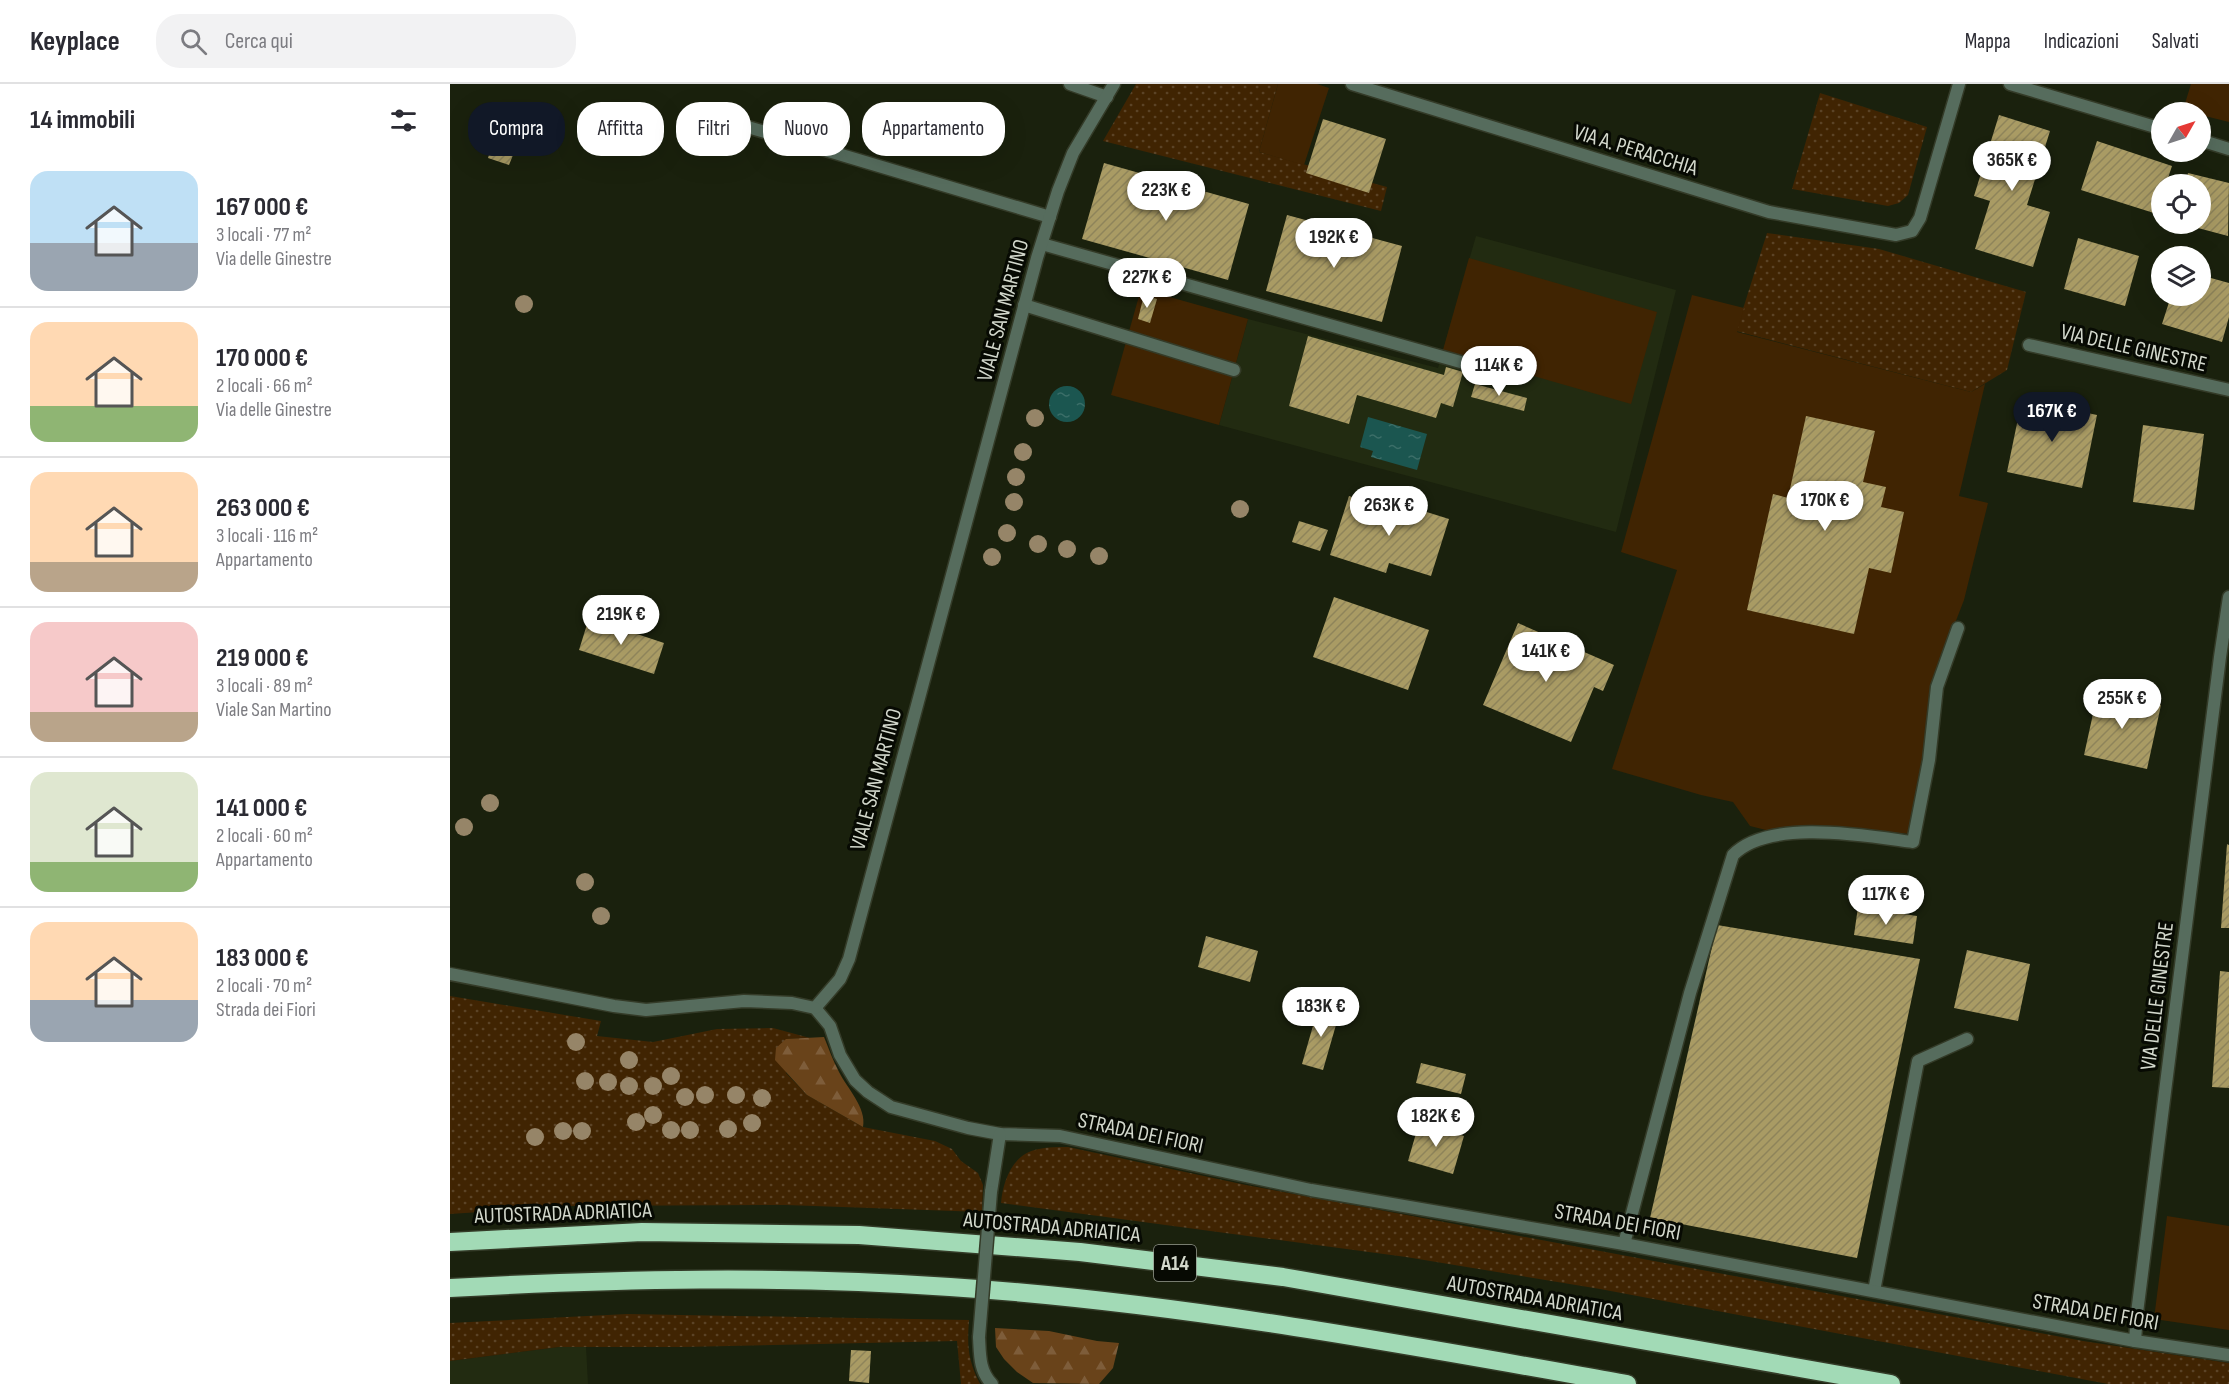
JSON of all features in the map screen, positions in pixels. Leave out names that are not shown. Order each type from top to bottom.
[{"type":"highway","name":"AUTOSTRADA ADRIATICA","points":[[450,1242],[642,1232],[836,1235],[942,1240],[1080,1252],[1283,1277],[1892,1384]]},
{"type":"highway","name":"A14","points":[[450,1288],[684,1279],[867,1282],[950,1287],[1171,1308],[1370,1339],[1627,1384]]},
{"type":"street","points":[[1070,84],[1107,97]]},
{"type":"street","name":"VIALE SAN MARTINO","points":[[815,1008],[840,979],[849,959],[1024,305],[1050,217],[1073,153],[1114,84]]},
{"type":"street","name":"VIA A. PERACCHIA","points":[[1352,84],[1769,212],[1896,235],[1912,231],[1920,218],[1959,84]]},
{"type":"street","points":[[2010,84],[2151,126]]},
{"type":"street","points":[[751,128],[1050,217]]},
{"type":"street","points":[[2211,143],[2229,148]]},
{"type":"street","points":[[1042,244],[1464,363]]},
{"type":"street","points":[[1024,305],[1234,369]]},
{"type":"street","name":"VIA DELLE GINESTRE","points":[[2030,345],[2229,390]]},
{"type":"street","name":"VIA DELLE GINESTRE","points":[[2135,1341],[2224,659],[2229,597]]},
{"type":"street","points":[[1624,1244],[1690,993],[1733,855],[1753,842],[1795,833],[1825,832],[1913,842],[1929,760],[1937,687],[1958,628]]},
{"type":"street","points":[[450,974],[614,1006],[646,1010],[744,1001],[792,1003],[815,1008],[830,1026],[840,1055],[855,1080],[867,1092],[891,1107],[968,1128],[1000,1134],[991,1192],[979,1337],[980,1363],[986,1378],[992,1384]]},
{"type":"street","points":[[1874,1291],[1918,1061],[1967,1039]]},
{"type":"street","name":"STRADA DEI FIORI","points":[[1000,1134],[1060,1136],[1311,1190],[1624,1244],[2135,1341],[2229,1355]]},
{"type":"shaded area","points":[[1136,84],[1278,84],[1259,152],[1387,187],[1381,211],[1103,141]]},
{"type":"shaded area","points":[[1278,84],[1317,84],[1329,88],[1304,165],[1259,152]]},
{"type":"shaded area","points":[[2191,84],[2229,84],[2229,122],[2211,118],[2211,102],[2185,102]]},
{"type":"shaded area","points":[[1820,93],[1927,127],[1908,195],[1899,203],[1888,206],[1792,189]]},
{"type":"shaded area","points":[[1767,233],[1879,249],[2026,292],[2007,370],[1971,392],[1736,331]]},
{"type":"shaded area","points":[[1476,236],[1676,290],[1616,532],[1219,425],[1248,319],[1438,368]]},
{"type":"shaded area","points":[[1469,258],[1657,312],[1631,404],[1443,350]]},
{"type":"shaded area","points":[[1141,289],[1248,319],[1219,425],[1111,395]]},
{"type":"shaded area","points":[[1692,295],[1744,308],[1737,332],[1971,392],[1985,384],[1959,496],[1988,503],[1964,600],[1935,675],[1911,834],[1818,826],[1778,833],[1750,826],[1733,802],[1612,769],[1677,570],[1621,552]]},
{"type":"shaded area","points":[[450,996],[601,1021],[597,1036],[653,1042],[717,1029],[773,1028],[810,1038],[786,1039],[786,1073],[807,1095],[863,1127],[935,1141],[952,1149],[961,1161],[978,1173],[983,1185],[982,1212],[786,1205],[568,1206],[450,1214]]},
{"type":"shaded area","points":[[1049,1147],[1068,1147],[1246,1185],[2083,1341],[2229,1363],[2229,1384],[2108,1384],[1600,1289],[1406,1257],[1001,1203],[1007,1177],[1022,1156]]},
{"type":"shaded area","points":[[2167,1216],[2229,1226],[2229,1330],[2154,1319]]},
{"type":"shaded area","points":[[627,1314],[969,1320],[969,1353],[980,1384],[961,1384],[957,1341],[683,1347],[559,1347],[450,1361],[450,1323]]},
{"type":"shaded area","points":[[559,1347],[586,1347],[588,1384],[450,1384],[450,1361]]},
{"type":"green space","points":[[824,1037],[837,1068],[859,1105],[863,1127],[807,1095],[775,1060],[776,1048],[786,1039]]},
{"type":"green space","points":[[995,1328],[1049,1331],[1119,1343],[1113,1368],[1099,1384],[1033,1383],[1004,1359],[996,1347]]},
{"type":"water","points":[[1067,386],[1080,391],[1085,404],[1080,417],[1067,422],[1054,417],[1049,404],[1054,391]]},
{"type":"water","points":[[1368,417],[1427,434],[1417,470],[1371,457],[1373,451],[1360,447]]},
{"type":"building","points":[[1999,115],[2050,131],[2027,205],[2050,212],[2033,267],[1975,249],[1990,201],[1974,196]]},
{"type":"building","points":[[1323,119],[1386,139],[1369,193],[1306,173]]},
{"type":"building","points":[[2097,141],[2151,159],[2151,162],[2172,166],[2169,174],[2151,174],[2151,212],[2081,190]]},
{"type":"building","points":[[489,156],[513,156],[509,165],[488,158]]},
{"type":"building","points":[[1104,163],[1249,204],[1228,280],[1082,239]]},
{"type":"building","points":[[2211,179],[2229,183],[2228,236],[2211,231]]},
{"type":"building","points":[[1287,215],[1402,246],[1382,322],[1266,291]]},
{"type":"building","points":[[2078,238],[2139,256],[2125,306],[2064,289]]},
{"type":"building","points":[[2211,278],[2229,283],[2229,317],[2222,342],[2162,324],[2168,306],[2211,306]]},
{"type":"building","points":[[1144,295],[1157,299],[1150,323],[1138,319]]},
{"type":"building","points":[[1308,336],[1444,375],[1446,367],[1463,372],[1453,407],[1441,403],[1436,418],[1357,395],[1349,424],[1289,406]]},
{"type":"building","points":[[1475,384],[1527,398],[1524,411],[1471,397]]},
{"type":"building","points":[[2022,399],[2097,415],[2082,488],[2007,472]]},
{"type":"building","points":[[1806,416],[1875,431],[1863,482],[1886,487],[1881,507],[1904,512],[1891,573],[1869,568],[1854,634],[1747,610],[1773,494],[1788,498]]},
{"type":"building","points":[[2143,425],[2204,434],[2194,510],[2133,502]]},
{"type":"building","points":[[1349,496],[1396,511],[1398,503],[1449,519],[1431,576],[1389,563],[1386,573],[1330,555]]},
{"type":"building","points":[[1299,521],[1328,530],[1320,551],[1292,542]]},
{"type":"building","points":[[1334,597],[1429,630],[1408,690],[1313,657]]},
{"type":"building","points":[[589,618],[664,643],[654,674],[579,650]]},
{"type":"building","points":[[1518,623],[1614,665],[1603,691],[1594,687],[1571,742],[1483,705]]},
{"type":"building","points":[[2098,691],[2161,705],[2147,769],[2084,755]]},
{"type":"building","points":[[2227,844],[2229,845],[2229,928],[2221,928]]},
{"type":"building","points":[[1858,907],[1917,916],[1913,944],[1854,935]]},
{"type":"building","points":[[1717,925],[1920,959],[1857,1258],[1650,1218]]},
{"type":"building","points":[[1206,936],[1258,951],[1250,982],[1198,967]]},
{"type":"building","points":[[1967,950],[2030,964],[2018,1021],[1954,1008]]},
{"type":"building","points":[[2220,971],[2229,972],[2229,1088],[2212,1087]]},
{"type":"building","points":[[1319,1005],[1340,1011],[1323,1070],[1302,1064]]},
{"type":"building","points":[[1421,1063],[1466,1074],[1461,1094],[1416,1083]]},
{"type":"building","points":[[1419,1123],[1464,1136],[1453,1174],[1408,1161]]},
{"type":"building","points":[[851,1350],[871,1351],[869,1383],[849,1381]]}]
